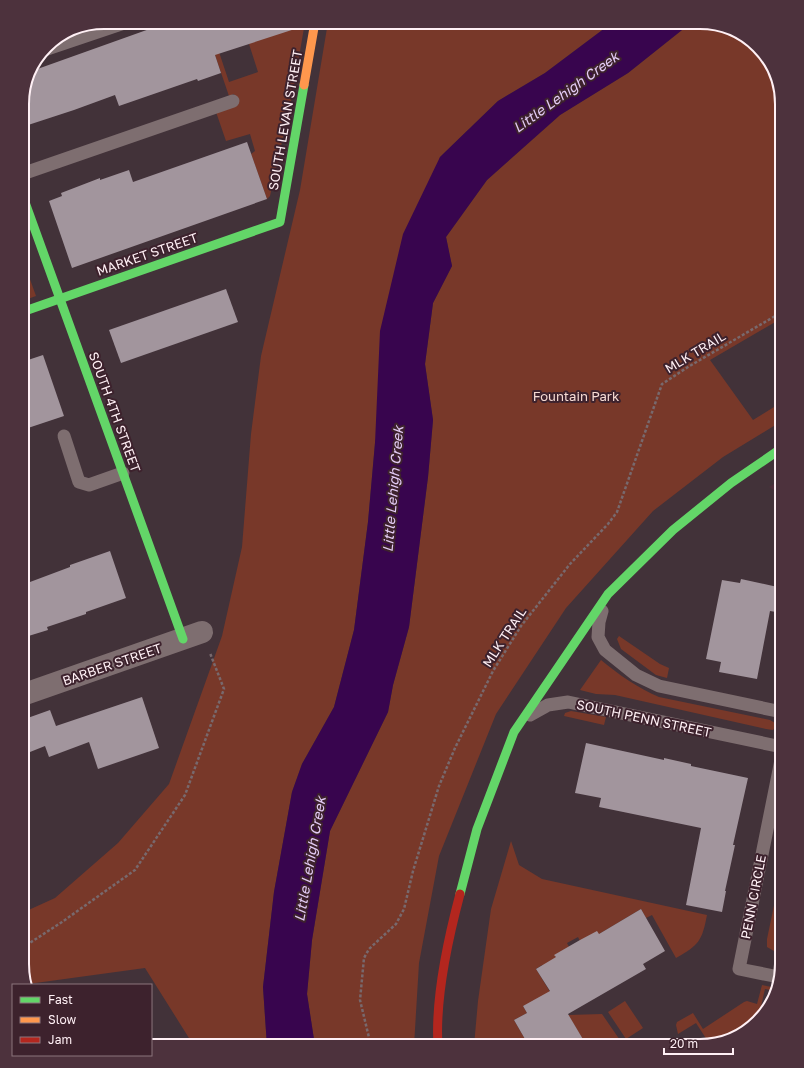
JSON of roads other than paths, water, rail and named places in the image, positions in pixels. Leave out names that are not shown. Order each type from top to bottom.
[{"type":"street","name":"SOUTH LEVAN STREET","points":[[280,222],[314,29]]},
{"type":"street","name":"SOUTH 4TH STREET","points":[[29,213],[123,473],[192,635]]},
{"type":"street","name":"MARKET STREET","points":[[29,309],[280,222]]},
{"type":"street","points":[[438,1039],[437,1028],[443,978],[454,913],[477,829],[514,732],[608,594],[673,530],[731,483],[775,454]]},
{"type":"street","name":"BARBER STREET","points":[[29,693],[192,635]]},
{"type":"lane","points":[[57,46],[106,29]]},
{"type":"lane","points":[[29,172],[233,100]]},
{"type":"lane","points":[[64,436],[79,482],[90,485],[123,473]]},
{"type":"lane","points":[[608,594],[598,622],[598,637],[605,650],[636,676],[660,686],[775,711]]},
{"type":"lane","name":"SOUTH PENN STREET","points":[[514,732],[532,712],[548,705],[568,702],[775,746]]},
{"type":"lane","name":"PENN CIRCLE","points":[[773,977],[739,969],[775,790]]},
{"type":"water","name":"Little Lehigh Creek","points":[[604,29],[683,29],[628,73],[560,115],[487,180],[446,237],[452,266],[433,303],[425,364],[433,420],[428,477],[409,627],[393,685],[388,712],[330,831],[312,940],[307,994],[314,1039],[267,1039],[263,987],[274,892],[292,792],[302,764],[334,707],[354,630],[368,522],[375,443],[380,331],[403,234],[440,157],[498,101],[545,73]]},
{"type":"park label","name":"Fountain Park","points":[[576,396]]}]
